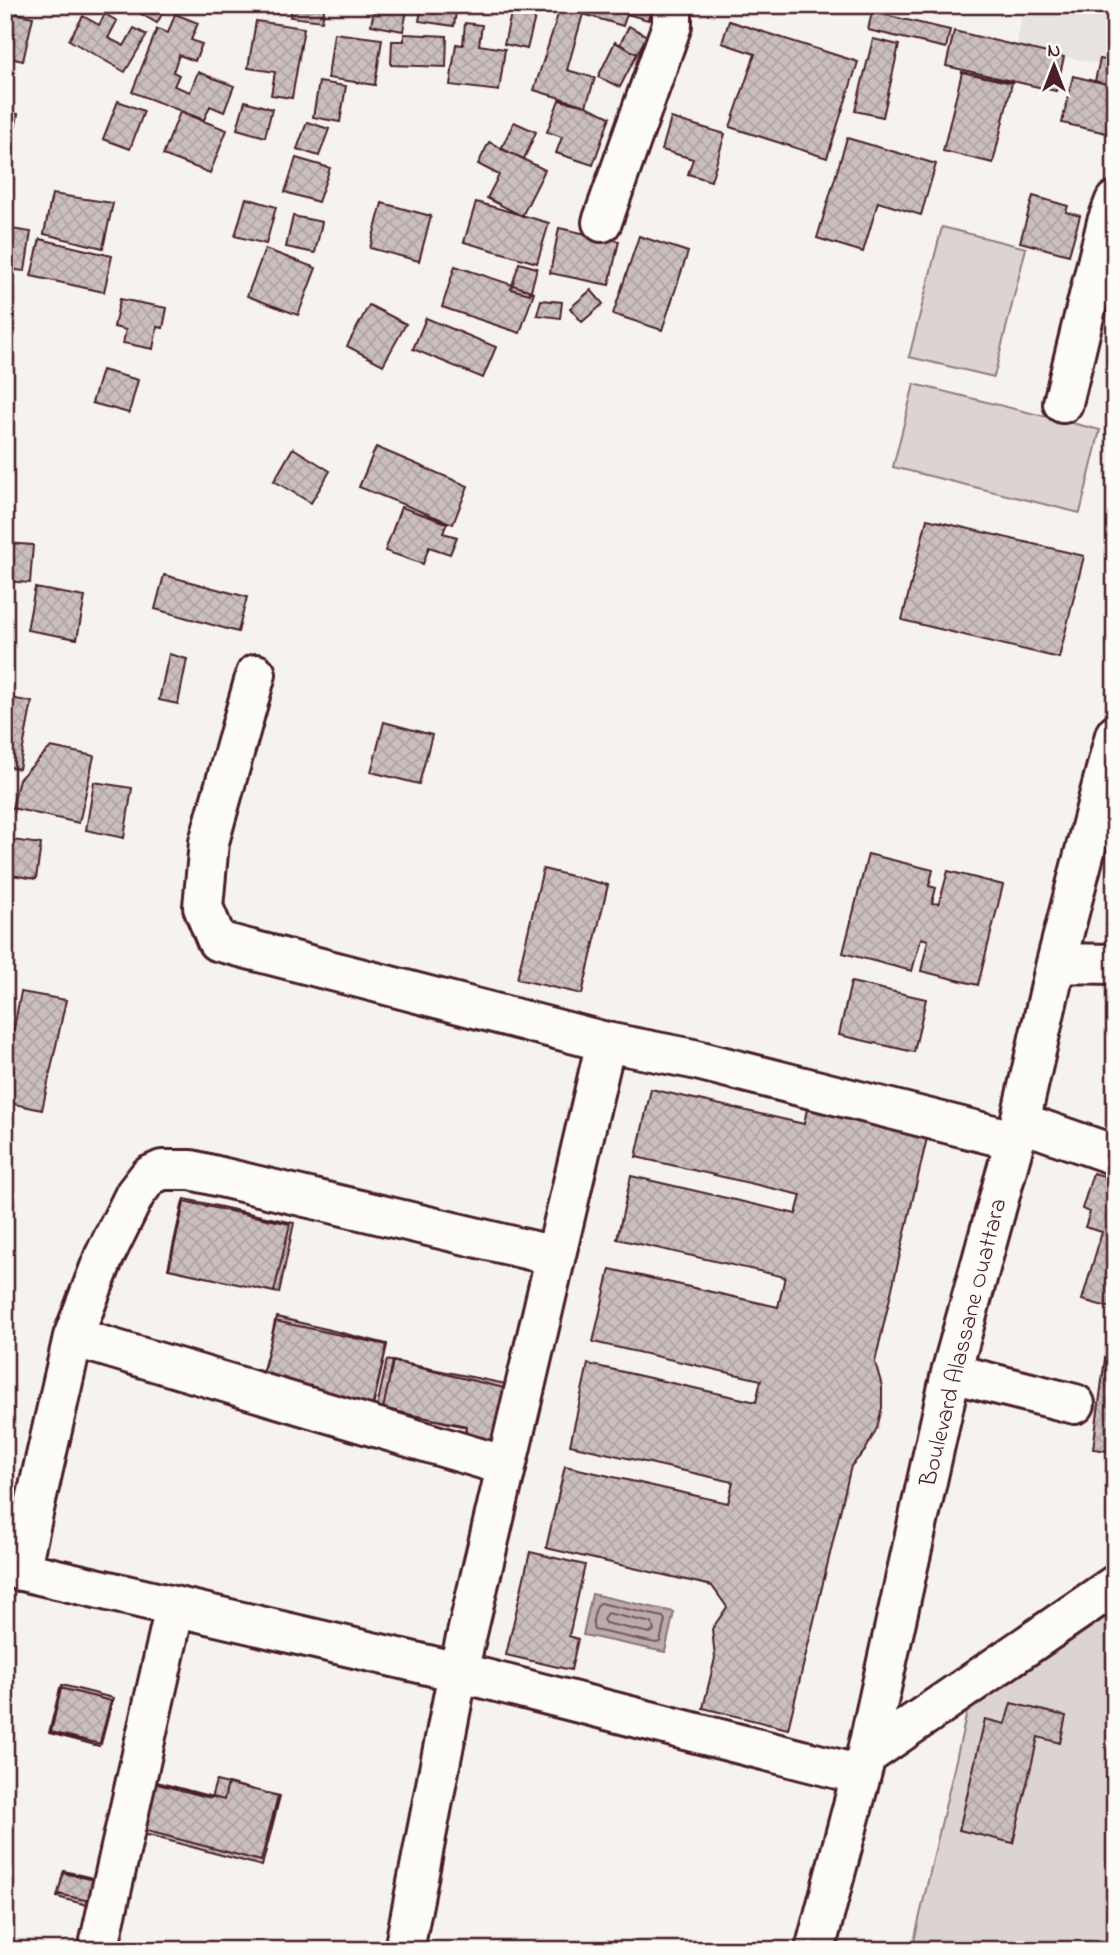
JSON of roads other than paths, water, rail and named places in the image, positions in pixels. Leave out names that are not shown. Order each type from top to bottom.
[{"type":"street","points":[[602,222],[672,25],[671,5]]},
{"type":"street","points":[[1063,403],[1107,222],[1115,201]]},
{"type":"street","points":[[256,674],[209,842],[203,908],[217,941],[606,1042],[693,1059],[1115,1155]]},
{"type":"street","name":"Boulevard Alassane Ouattara","points":[[816,1950],[863,1765],[951,1373],[1017,1131],[1056,963],[1108,789],[1115,735]]},
{"type":"street","points":[[1056,963],[1115,964]]},
{"type":"street","points":[[404,1950],[458,1672],[606,1042]]},
{"type":"street","points":[[555,1256],[191,1170],[162,1170],[149,1176],[135,1194],[104,1257],[73,1337],[12,1569],[863,1765],[1115,1585]]},
{"type":"street","points":[[73,1337],[506,1466]]},
{"type":"street","points":[[951,1373],[1075,1404]]},
{"type":"street","points":[[98,1950],[175,1606]]},
{"type":"water","points":[[592,1594],[674,1612],[665,1652],[583,1635]]}]
